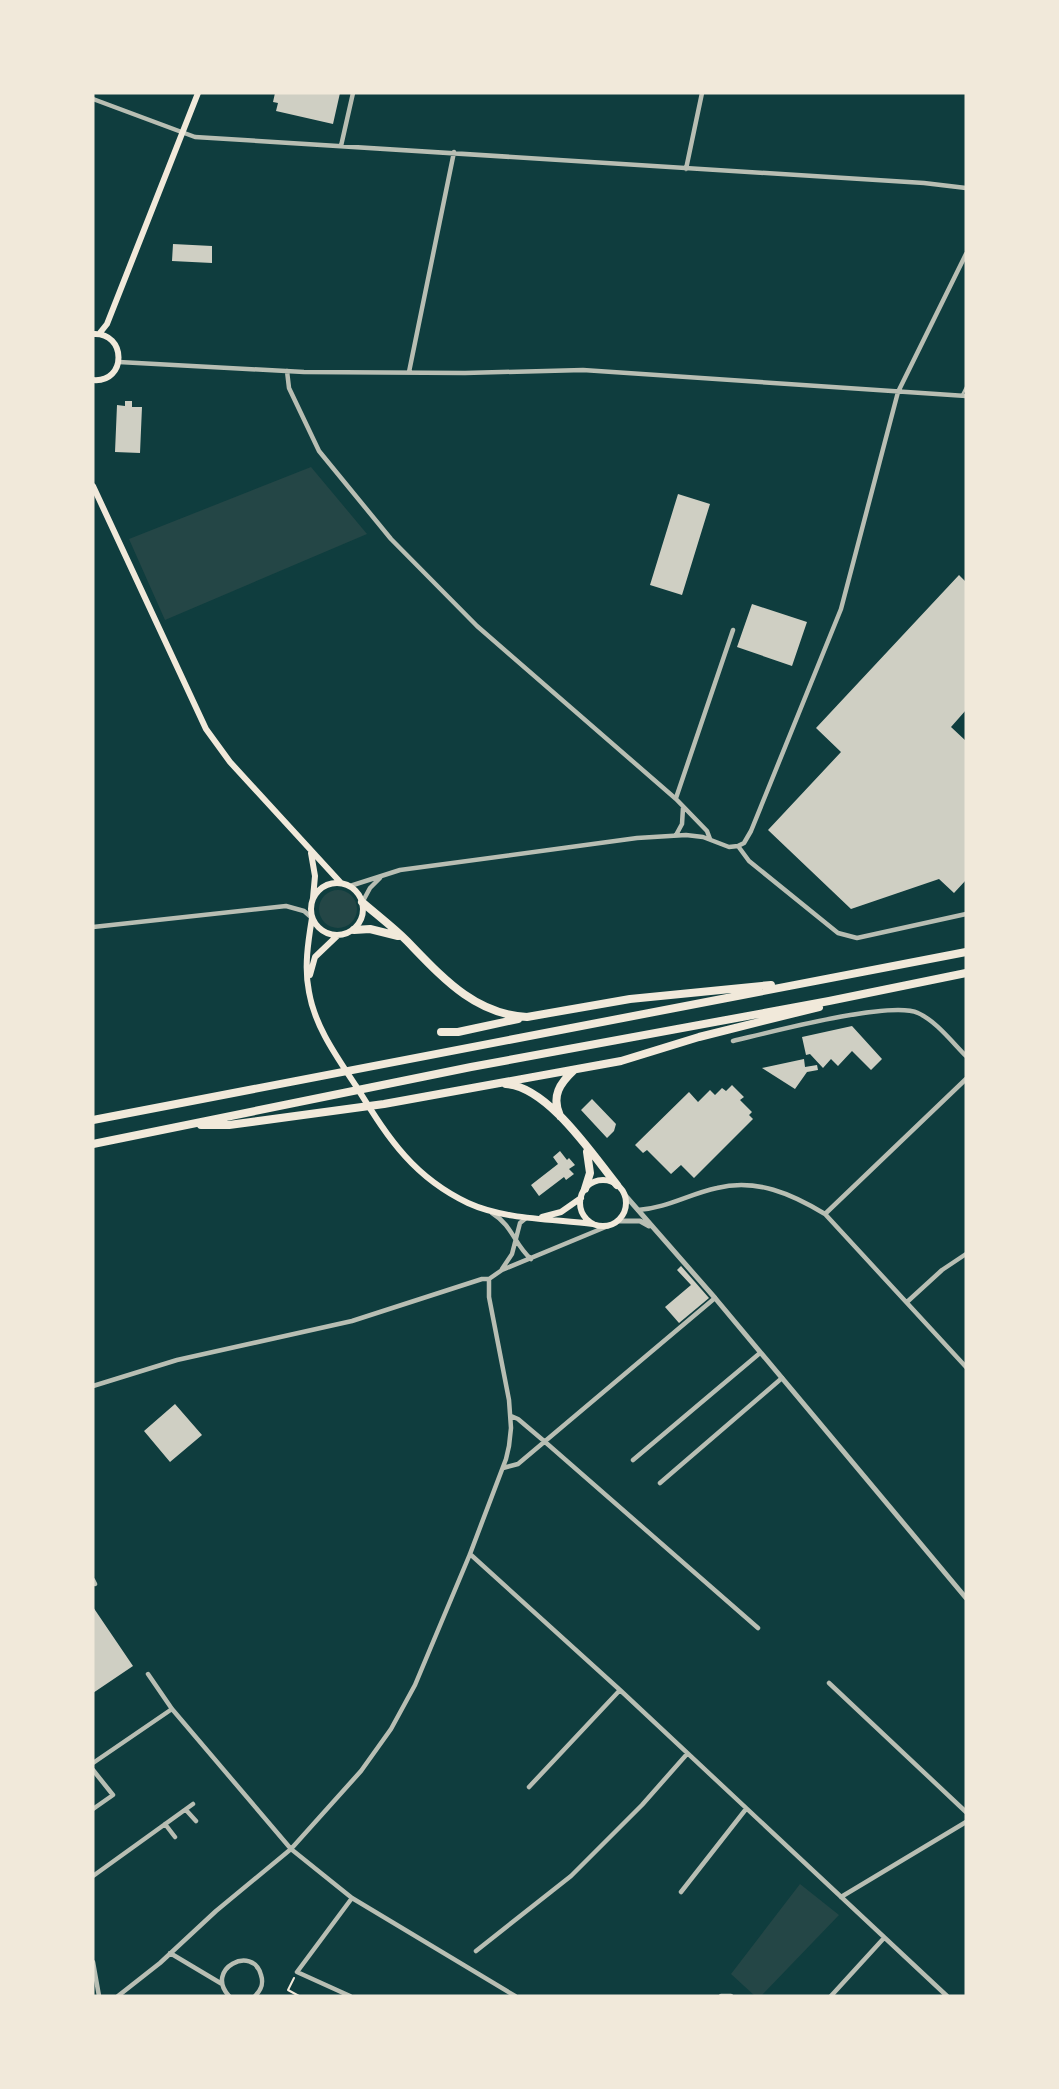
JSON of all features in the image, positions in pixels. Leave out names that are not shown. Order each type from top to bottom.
[{"type":"highway","points":[[362,902],[404,938],[442,978],[467,997],[487,1009],[527,1017]]},
{"type":"highway","points":[[354,930],[370,929],[404,938]]},
{"type":"highway","points":[[93,1120],[966,952]]},
{"type":"highway","points":[[93,1144],[471,1067],[966,974]]},
{"type":"highway","points":[[441,1032],[458,1032],[630,999],[769,985],[789,986]]},
{"type":"highway","points":[[191,1125],[229,1125],[328,1112],[638,1057],[709,1034],[815,1009],[829,1001]]},
{"type":"highway","points":[[561,1119],[557,1110],[557,1090],[561,1082],[576,1068]]},
{"type":"highway","points":[[497,1083],[524,1088],[540,1098],[617,1185]]},
{"type":"highway","points":[[585,1146],[590,1160],[589,1182],[585,1189]]},
{"type":"main road","points":[[112,340],[96,334],[107,324],[198,93]]},
{"type":"main road","points":[[93,380],[106,379],[112,375],[119,362],[120,354],[107,324]]},
{"type":"main road","points":[[93,486],[206,729],[230,762],[305,842],[310,851],[341,883],[350,886],[362,902],[362,917],[354,930],[337,936],[315,957],[308,991]]},
{"type":"main road","points":[[310,851],[315,876],[307,955],[308,991],[325,1037],[381,1125],[405,1157],[452,1195],[488,1210],[539,1218],[608,1226],[618,1221],[625,1208],[624,1194],[617,1185],[604,1181],[585,1189],[581,1199],[583,1213],[593,1224]]},
{"type":"main road","points":[[313,898],[325,886],[341,883]]},
{"type":"main road","points":[[312,918],[322,931],[337,936]]},
{"type":"main road","points":[[539,1218],[561,1212],[581,1199]]},
{"type":"street","points":[[341,146],[353,93]]},
{"type":"street","points":[[686,169],[702,93]]},
{"type":"street","points":[[93,99],[195,137],[924,183],[966,188]]},
{"type":"street","points":[[409,372],[454,152]]},
{"type":"street","points":[[350,886],[384,875],[481,858],[637,838],[676,835],[710,839],[729,847],[744,843],[841,609],[898,392],[966,254]]},
{"type":"street","points":[[119,362],[287,371],[583,370],[964,396]]},
{"type":"street","points":[[287,371],[289,388],[319,451],[390,539],[477,626],[676,799],[707,831],[710,839]]},
{"type":"street","points":[[676,799],[733,630]]},
{"type":"street","points":[[676,835],[682,824],[683,807]]},
{"type":"street","points":[[738,846],[749,861],[838,933],[857,938],[966,914]]},
{"type":"street","points":[[362,902],[370,888],[384,875]]},
{"type":"street","points":[[93,927],[286,906],[304,911],[312,918]]},
{"type":"street","points":[[733,1041],[820,1021],[900,1008],[911,1010],[928,1019],[966,1056]]},
{"type":"street","points":[[825,1214],[966,1079]]},
{"type":"street","points":[[636,1210],[662,1207],[716,1188],[739,1184],[768,1188],[798,1198],[825,1214],[966,1367]]},
{"type":"street","points":[[624,1194],[715,1298],[966,1598]]},
{"type":"street","points":[[488,1210],[506,1224],[523,1252],[531,1259]]},
{"type":"street","points":[[502,1270],[512,1254],[520,1223],[529,1216]]},
{"type":"street","points":[[618,1221],[640,1221],[654,1229]]},
{"type":"street","points":[[93,1386],[177,1360],[352,1321],[489,1279],[502,1270],[608,1226]]},
{"type":"street","points":[[907,1302],[942,1270],[966,1254]]},
{"type":"street","points":[[118,1996],[291,1849],[361,1771],[391,1729],[417,1682],[470,1554],[509,1446],[511,1416],[489,1297],[489,1279]]},
{"type":"street","points":[[502,1469],[518,1464],[715,1298]]},
{"type":"street","points":[[633,1460],[760,1353]]},
{"type":"street","points":[[660,1483],[782,1378]]},
{"type":"street","points":[[511,1416],[544,1441],[758,1628]]},
{"type":"street","points":[[470,1554],[620,1690],[947,1996]]},
{"type":"street","points":[[148,1674],[172,1709],[291,1849],[352,1898],[515,1996]]},
{"type":"street","points":[[829,1683],[966,1811]]},
{"type":"street","points":[[529,1787],[620,1690]]},
{"type":"street","points":[[93,1763],[172,1709]]},
{"type":"street","points":[[476,1951],[571,1876],[642,1805],[688,1754]]},
{"type":"street","points":[[93,1770],[113,1795],[93,1809]]},
{"type":"street","points":[[93,1876],[194,1804]]},
{"type":"street","points":[[681,1892],[746,1809]]},
{"type":"street","points":[[186,1810],[195,1821]]},
{"type":"street","points":[[841,1897],[966,1822]]},
{"type":"street","points":[[165,1824],[175,1837]]},
{"type":"street","points":[[350,1996],[297,1972],[352,1898]]},
{"type":"street","points":[[831,1996],[884,1938]]},
{"type":"street","points":[[170,1953],[223,1985]]},
{"type":"street","points":[[229,1996],[223,1985],[223,1974],[238,1961],[251,1963],[260,1972],[260,1991],[255,1996]]},
{"type":"street","points":[[93,1962],[99,1996]]},
{"type":"street","points":[[721,1996],[731,1996]]},
{"type":"lane","points":[[964,396],[966,387]]},
{"type":"path","points":[[297,1972],[288,1990],[299,1996]]},
{"type":"shaded area","points":[[311,467],[367,534],[165,620],[129,539]]},
{"type":"shaded area","points":[[338,890],[352,895],[357,909],[352,923],[338,928],[324,923],[319,909],[324,895]]},
{"type":"shaded area","points":[[800,1884],[839,1915],[761,1996],[755,1996],[731,1974]]},
{"type":"building","points":[[275,93],[340,93],[333,124],[276,111],[278,103],[273,102]]},
{"type":"building","points":[[173,244],[212,246],[212,263],[172,261]]},
{"type":"building","points":[[125,401],[132,401],[132,407],[142,407],[140,453],[115,452],[117,405],[125,406]]},
{"type":"building","points":[[678,494],[710,504],[682,595],[650,585]]},
{"type":"building","points":[[959,575],[966,582],[966,710],[951,727],[966,741],[966,880],[954,893],[939,879],[851,909],[768,830],[841,752],[816,728]]},
{"type":"building","points":[[752,604],[807,622],[792,666],[737,647]]},
{"type":"building","points":[[852,1026],[882,1059],[871,1070],[852,1051],[838,1066],[831,1059],[823,1068],[810,1054],[806,1055],[802,1037]]},
{"type":"building","points":[[804,1059],[805,1067],[817,1065],[818,1070],[807,1072],[795,1089],[762,1068]]},
{"type":"building","points":[[732,1085],[744,1097],[740,1100],[752,1112],[749,1115],[753,1119],[694,1178],[681,1165],[671,1174],[647,1150],[643,1153],[635,1145],[689,1092],[698,1102],[710,1090],[715,1095],[722,1088],[726,1091]]},
{"type":"building","points":[[592,1099],[616,1124],[614,1131],[607,1138],[581,1110]]},
{"type":"building","points":[[560,1151],[575,1165],[569,1169],[574,1174],[566,1180],[564,1177],[539,1196],[531,1185],[558,1164],[553,1157]]},
{"type":"building","points":[[681,1266],[709,1298],[679,1323],[665,1307],[691,1285],[677,1270]]},
{"type":"building","points":[[175,1404],[202,1435],[170,1462],[144,1431]]},
{"type":"building","points":[[93,1607],[133,1666],[93,1693]]}]
